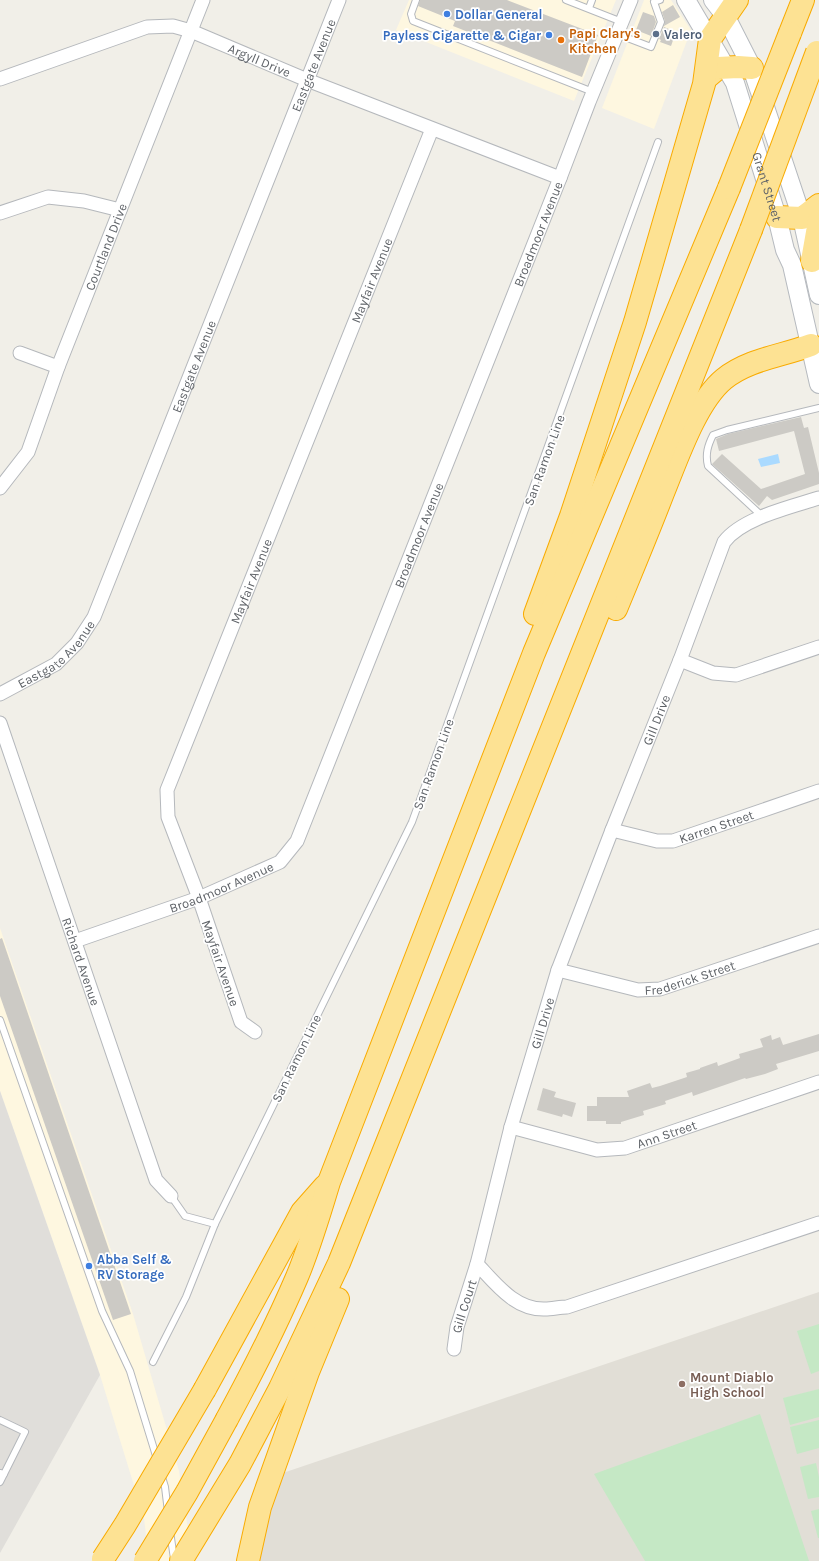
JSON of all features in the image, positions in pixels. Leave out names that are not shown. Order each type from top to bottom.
[{"type":"highway","points":[[145,1561],[187,1492],[228,1419],[264,1348],[297,1277],[316,1228],[329,1182],[534,654],[729,188],[803,0]]},
{"type":"highway","points":[[534,654],[528,632],[571,516],[635,322],[705,79],[710,39],[732,9]]},
{"type":"highway","points":[[181,1561],[240,1464],[280,1388],[340,1264],[751,230],[818,50]]},
{"type":"highway","points":[[705,79],[718,68],[752,68]]},
{"type":"highway","points":[[777,217],[813,215],[812,261]]},
{"type":"highway","points":[[531,783],[547,764],[612,620],[696,417],[709,394],[724,379],[742,367],[815,343]]},
{"type":"highway","points":[[102,1560],[125,1525],[205,1389],[302,1212],[329,1182]]},
{"type":"highway","points":[[248,1561],[263,1501],[308,1372],[339,1296],[340,1264]]},
{"type":"street","name":"Courtland Drive","points":[[0,488],[28,452],[58,367],[203,0]]},
{"type":"street","name":"Eastgate Avenue","points":[[0,694],[56,664],[77,643],[94,617],[339,0]]},
{"type":"street","name":"Broadmoor Avenue","points":[[75,941],[199,898],[280,862],[297,841],[593,92],[631,0]]},
{"type":"street","name":"Grant Street","points":[[686,0],[735,83],[815,343],[819,384]]},
{"type":"street","name":"Grant Street","points":[[713,0],[732,9],[752,68],[813,215]]},
{"type":"street","name":"Argyll Drive","points":[[0,79],[147,27],[173,26],[191,31],[307,80],[560,178]]},
{"type":"street","name":"Mayfair Avenue","points":[[255,1032],[241,1022],[199,898],[168,817],[167,790],[432,129]]},
{"type":"street","points":[[0,213],[48,197],[84,201],[120,210]]},
{"type":"street","points":[[812,261],[819,295]]},
{"type":"street","points":[[20,354],[58,367]]},
{"type":"street","name":"Gill Drive","points":[[477,1264],[511,1127],[558,970],[680,660],[724,542],[731,533],[748,523],[819,498]]},
{"type":"street","points":[[680,660],[714,673],[736,675],[819,646]]},
{"type":"street","name":"Richard Avenue","points":[[0,723],[156,1180],[170,1196]]},
{"type":"street","name":"Karren Street","points":[[612,830],[656,841],[673,840],[819,791]]},
{"type":"street","name":"Frederick Street","points":[[558,970],[638,990],[660,990],[819,936]]},
{"type":"street","name":"Ann Street","points":[[511,1127],[597,1150],[625,1148],[819,1082]]},
{"type":"street","points":[[477,1264],[506,1295],[522,1305],[543,1309],[567,1307],[819,1224]]},
{"type":"street","name":"Gill Court","points":[[454,1349],[457,1327],[477,1264]]},
{"type":"lane","points":[[416,0],[410,14],[413,21],[593,92]]},
{"type":"lane","points":[[566,0],[622,22]]},
{"type":"lane","points":[[589,8],[592,0]]},
{"type":"lane","points":[[617,34],[652,47],[661,22],[657,1],[647,0]]},
{"type":"lane","name":"San Ramon Line","points":[[153,1362],[186,1297],[215,1224],[412,822],[658,142]]},
{"type":"lane","points":[[763,517],[708,466],[706,457],[713,435],[819,408]]},
{"type":"lane","points":[[0,1020],[102,1311],[130,1371],[165,1487],[174,1561]]},
{"type":"lane","points":[[170,1196],[185,1216],[215,1224]]},
{"type":"lane","points":[[0,1420],[25,1432],[2,1474],[0,1482]]},
{"type":"shaded area","points":[[409,0],[616,0],[574,101],[396,30]]},
{"type":"shaded area","points":[[644,0],[671,0],[691,30],[654,129],[602,108]]},
{"type":"shaded area","name":"Abba Self & RV Storage","points":[[0,928],[133,1314],[179,1471],[193,1561],[149,1561],[144,1518],[100,1375],[0,1091]]},
{"type":"shaded area","points":[[0,1091],[100,1375],[0,1553]]},
{"type":"shaded area","name":"Mount Diablo High School","points":[[819,1292],[819,1561],[248,1561],[271,1477]]},
{"type":"green space","points":[[819,1324],[819,1371],[811,1374],[797,1331]]},
{"type":"green space","points":[[819,1389],[819,1417],[790,1425],[783,1398]]},
{"type":"green space","points":[[760,1414],[809,1561],[645,1561],[594,1474]]},
{"type":"green space","points":[[819,1420],[819,1448],[797,1454],[790,1427]]},
{"type":"green space","points":[[816,1463],[819,1477],[819,1497],[808,1499],[800,1467]]},
{"type":"green space","points":[[819,1509],[819,1538],[818,1538],[811,1511]]},
{"type":"water","points":[[778,454],[780,463],[761,467],[758,459]]},
{"type":"building","points":[[420,0],[507,0],[598,35],[582,77],[453,26],[455,21],[418,6]]},
{"type":"building","points":[[673,5],[680,17],[664,26],[665,21],[662,12]]},
{"type":"building","points":[[643,12],[654,16],[656,22],[651,36],[636,30]]},
{"type":"building","points":[[664,27],[676,32],[671,46],[660,42],[661,40],[659,39]]},
{"type":"building","points":[[801,417],[804,428],[808,427],[819,473],[819,484],[772,500],[767,496],[759,506],[712,464],[722,454],[761,489],[805,474],[794,431],[719,451],[716,439],[728,434]]},
{"type":"building","points":[[2,938],[131,1314],[113,1320],[0,996],[0,939]]},
{"type":"building","points":[[819,1034],[819,1051],[776,1064],[778,1069],[765,1074],[745,1078],[693,1096],[692,1092],[665,1101],[666,1104],[643,1111],[644,1115],[621,1122],[621,1124],[606,1124],[606,1121],[587,1121],[587,1106],[597,1106],[597,1097],[629,1097],[627,1091],[650,1083],[652,1088],[660,1086],[687,1077],[686,1073],[717,1062],[718,1066],[740,1058],[739,1054],[763,1047],[760,1039],[771,1035],[772,1040],[780,1037],[783,1045]]},
{"type":"building","points":[[543,1088],[556,1092],[554,1097],[576,1103],[572,1117],[563,1114],[562,1117],[537,1110]]},
{"type":"place","name":"Dollar General","points":[[447,14]]},
{"type":"place","name":"Valero","points":[[656,34]]},
{"type":"place","name":"Payless Cigarette & Cigar","points":[[549,35]]},
{"type":"place","name":"Papi Clary's Kitchen","points":[[561,40]]},
{"type":"place","name":"Abba Self & RV Storage","points":[[89,1266]]},
{"type":"place","name":"Mount Diablo High School","points":[[682,1384]]}]
